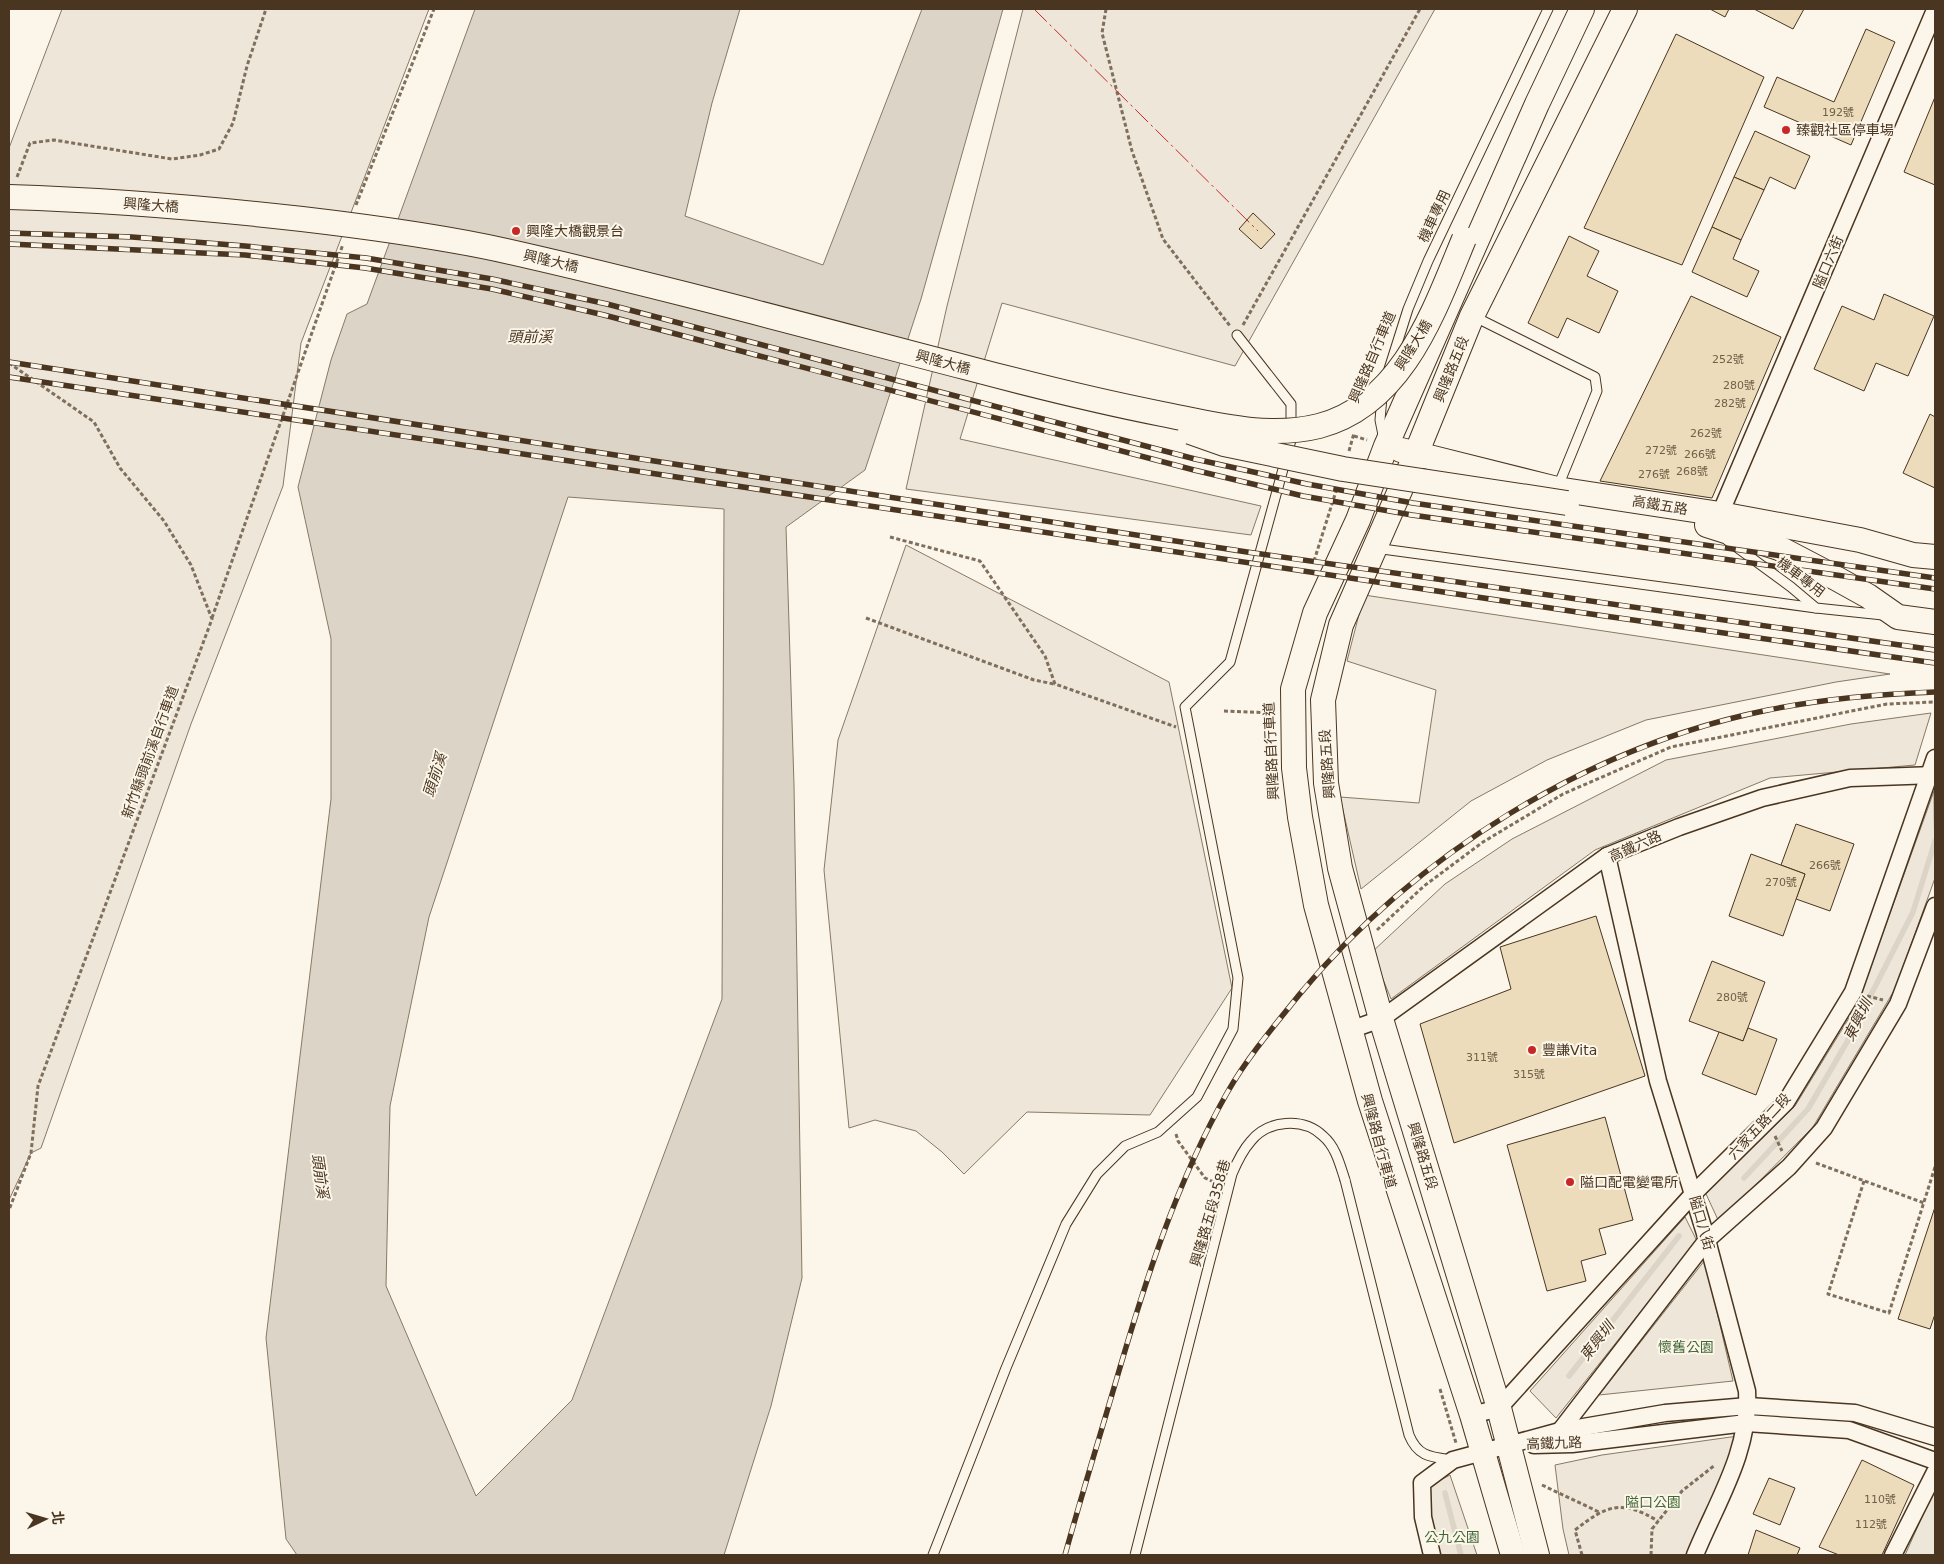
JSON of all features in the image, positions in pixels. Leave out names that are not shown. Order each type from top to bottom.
[{"type":"street","name":"興隆大橋","points":[[12,190],[373,227],[500,249],[620,277],[1081,397],[1228,427],[1293,430],[1320,425],[1344,417],[1370,400],[1392,379],[1414,349],[1434,310],[1566,9]]},
{"type":"street","name":"興隆路五段","points":[[1513,1555],[1465,1456],[1472,1415],[1370,1102],[1316,905],[1294,768],[1293,689],[1315,613],[1358,520],[1386,446],[1537,104],[1582,9]]},
{"type":"street","name":"興隆路五段","points":[[1537,1555],[1499,1408],[1380,1019],[1340,868],[1326,783],[1323,700],[1341,625],[1416,454],[1472,316],[1625,9]]},
{"type":"street","name":"隘口六街","points":[[1711,519],[1935,10]]},
{"type":"street","name":"興隆大橋","points":[[1081,397],[1224,444],[1380,476],[1562,496],[1711,519]]},
{"type":"street","points":[[1386,446],[1562,496]]},
{"type":"street","points":[[1711,519],[1860,540],[1913,555],[1935,558]]},
{"type":"street","name":"高鐵五路","points":[[1711,519],[1779,548],[1838,579],[1898,617],[1935,622]]},
{"type":"street","name":"六家五路二段","points":[[1499,1408],[1694,1193],[1786,1102],[1852,992],[1932,775],[1935,758]]},
{"type":"street","name":"高鐵六路","points":[[1350,1030],[1380,1019],[1607,856],[1679,827],[1762,798],[1850,778],[1932,775]]},
{"type":"street","name":"隘口八街","points":[[1607,856],[1658,1081],[1694,1193],[1747,1391],[1748,1406],[1740,1453],[1695,1555]]},
{"type":"street","points":[[1560,1431],[1707,1240],[1794,1162],[1824,1128],[1898,1004],[1935,906]]},
{"type":"street","name":"高鐵九路","points":[[1509,1445],[1560,1431],[1666,1414],[1748,1406],[1855,1413],[1935,1437]]},
{"type":"street","points":[[1472,1415],[1499,1408]]},
{"type":"street","name":"高鐵九路","points":[[1509,1445],[1572,1444],[1746,1422],[1849,1430],[1935,1460]]},
{"type":"street","points":[[1432,1555],[1423,1518],[1422,1483],[1465,1456],[1509,1445]]},
{"type":"street","points":[[1894,1555],[1935,1472]]},
{"type":"lane","name":"機車專用","points":[[1386,446],[1381,430],[1381,402],[1390,365],[1408,309],[1428,261],[1548,9]]},
{"type":"lane","points":[[1472,316],[1595,377],[1597,390],[1562,496]]},
{"type":"lane","points":[[933,1555],[1006,1368],[1066,1224],[1097,1174],[1125,1146],[1158,1132],[1196,1097],[1232,1028],[1238,978],[1185,707],[1230,662],[1291,440],[1292,404],[1237,335]]},
{"type":"lane","name":"機車專用","points":[[1711,519],[1757,561],[1816,608],[1898,617]]},
{"type":"lane","points":[[1375,548],[1816,608]]},
{"type":"lane","name":"興隆路五段358巷","points":[[1135,1555],[1232,1174],[1240,1154],[1252,1139],[1266,1128],[1296,1123],[1311,1127],[1324,1136],[1336,1154],[1345,1180],[1409,1435],[1418,1451],[1425,1455],[1465,1456]]},
{"type":"path","points":[[12,190],[30,143],[54,140],[172,159],[219,150],[233,123],[247,66],[266,9]]},
{"type":"path","points":[[353,214],[366,176],[434,9]]},
{"type":"path","points":[[1106,9],[1102,33],[1104,42],[1132,151],[1163,239],[1237,335],[1420,9]]},
{"type":"path","name":"新竹縣頭前溪自行車道","points":[[9,1210],[31,1152],[38,1086],[212,619],[343,242]]},
{"type":"path","points":[[9,363],[94,422],[120,468],[164,521],[192,566],[212,619]]},
{"type":"path","points":[[1346,459],[1356,428]]},
{"type":"path","points":[[1314,562],[1338,487]]},
{"type":"path","points":[[890,536],[980,561],[1045,656],[1054,684]]},
{"type":"path","points":[[866,618],[1034,680],[1054,684],[1190,732]]},
{"type":"path","points":[[1371,936],[1424,886],[1483,842],[1564,794],[1671,747],[1887,704],[1935,702]]},
{"type":"path","points":[[1224,711],[1279,713]]},
{"type":"path","points":[[1852,992],[1898,1004]]},
{"type":"path","points":[[1173,1118],[1178,1141],[1205,1178],[1222,1186]]},
{"type":"path","points":[[1767,1120],[1794,1162],[1864,1181],[1924,1203]]},
{"type":"path","points":[[1864,1181],[1828,1294],[1889,1313],[1935,1167]]},
{"type":"path","points":[[1438,1383],[1465,1456]]},
{"type":"path","points":[[1650,1555],[1652,1529],[1682,1492],[1716,1464]]},
{"type":"path","points":[[1542,1484],[1599,1512]]},
{"type":"path","points":[[1582,1555],[1575,1530],[1599,1512],[1612,1508],[1640,1511],[1658,1521]]},
{"type":"green space","points":[[62,9],[429,9],[301,343],[283,486],[191,724],[41,1148],[31,1153],[9,1200],[9,148]]},
{"type":"green space","points":[[1023,9],[1435,9],[1235,366],[1002,303],[960,439],[1261,506],[1251,535],[906,489],[947,306]]},
{"type":"green space","points":[[906,545],[1169,682],[1232,988],[1150,1115],[1027,1112],[964,1174],[942,1152],[916,1131],[875,1120],[849,1128],[824,870],[838,740]]},
{"type":"green space","points":[[1364,595],[1890,674],[1836,682],[1646,720],[1547,760],[1471,801],[1361,889],[1340,797],[1419,803],[1436,690],[1347,661]]},
{"type":"green space","points":[[1931,713],[1915,765],[1770,778],[1595,850],[1391,999],[1372,952],[1445,884],[1512,839],[1666,760],[1851,724]]},
{"type":"green space","points":[[1934,791],[1935,878],[1895,989],[1813,1127],[1719,1222],[1706,1194],[1795,1106],[1857,1005]]},
{"type":"green space","points":[[1685,1217],[1697,1241],[1556,1418],[1530,1391]]},
{"type":"green space","name":"懷舊公園","points":[[1705,1260],[1733,1381],[1599,1395]]},
{"type":"green space","name":"隘口公園","points":[[1738,1436],[1692,1555],[1569,1555],[1563,1529],[1555,1465],[1602,1455]]},
{"type":"green space","name":"公九公園","points":[[1450,1475],[1477,1555],[1439,1555],[1430,1519],[1429,1486]]},
{"type":"shaded area","points":[[1935,1488],[1935,1555],[1905,1555]]},
{"type":"water","name":"頭前溪","points":[[475,9],[740,9],[712,103],[685,216],[823,265],[922,9],[1003,9],[921,299],[865,470],[786,527],[794,785],[802,1278],[771,1406],[724,1555],[297,1555],[286,1539],[266,1338],[331,799],[331,639],[298,487],[331,360],[347,314],[367,304]],"holes":[[[568,497],[724,509],[722,999],[572,1400],[476,1496],[386,1286],[390,1106],[429,917]]]},
{"type":"building","points":[[1710,9],[1729,9],[1725,17]]},
{"type":"building","points":[[1754,9],[1804,9],[1793,29]]},
{"type":"building","points":[[1866,29],[1895,42],[1851,145],[1764,107],[1777,77],[1834,102]]},
{"type":"building","points":[[1676,34],[1764,77],[1682,265],[1584,228]]},
{"type":"building","points":[[1935,97],[1935,185],[1904,172]]},
{"type":"building","points":[[1755,131],[1810,156],[1795,189],[1770,177],[1764,190],[1734,177]]},
{"type":"building","points":[[1734,177],[1764,190],[1741,240],[1712,227]]},
{"type":"building","points":[[1253,213],[1275,234],[1261,249],[1239,229]]},
{"type":"building","points":[[1712,227],[1741,240],[1733,259],[1759,271],[1747,297],[1692,272]]},
{"type":"building","points":[[1569,236],[1599,251],[1587,276],[1618,291],[1599,333],[1567,318],[1558,338],[1528,323]]},
{"type":"building","points":[[1884,294],[1934,316],[1908,376],[1876,363],[1864,391],[1814,369],[1842,306],[1874,320]]},
{"type":"building","points":[[1691,296],[1781,337],[1712,498],[1600,481]]},
{"type":"building","points":[[1930,414],[1935,417],[1935,488],[1903,473]]},
{"type":"building","points":[[1796,824],[1854,844],[1830,911],[1796,899],[1805,874],[1781,865]]},
{"type":"building","points":[[1751,854],[1805,874],[1783,936],[1729,916]]},
{"type":"building","name":"豐謙Vita","points":[[1596,916],[1645,1076],[1454,1143],[1420,1024],[1511,989],[1500,947]]},
{"type":"building","points":[[1712,961],[1765,982],[1743,1041],[1689,1021]]},
{"type":"building","points":[[1748,1028],[1777,1039],[1756,1095],[1702,1074],[1719,1032],[1743,1041]]},
{"type":"building","name":"隘口配電變電所","points":[[1605,1117],[1633,1220],[1599,1229],[1606,1254],[1581,1261],[1586,1281],[1547,1291],[1507,1145]]},
{"type":"building","points":[[1935,1207],[1935,1314],[1930,1329],[1898,1319]]},
{"type":"building","points":[[1862,1460],[1914,1485],[1882,1555],[1839,1555],[1819,1547]]},
{"type":"building","points":[[1769,1478],[1795,1488],[1780,1525],[1753,1514]]},
{"type":"building","points":[[1756,1530],[1800,1548],[1797,1555],[1748,1555]]},
{"type":"waterway","name":"東興圳","points":[[1744,1178],[1808,1109],[1847,1042],[1913,912],[1935,841]]},
{"type":"waterway","name":"東興圳","points":[[1569,1376],[1679,1236]]},
{"type":"waterway","name":"東興圳","points":[[1445,1493],[1461,1555]]},
{"type":"railway","points":[[9,233],[132,237],[245,246],[366,258],[492,279],[607,304],[1195,459],[1307,484],[1413,503],[1935,578]]},
{"type":"railway","points":[[9,244],[245,255],[365,268],[492,289],[604,315],[1194,470],[1303,496],[1412,515],[1935,589]]},
{"type":"railway","points":[[9,362],[1247,552],[1935,650]]},
{"type":"railway","points":[[9,377],[1577,612],[1935,663]]},
{"type":"railway","points":[[1065,1555],[1138,1307],[1163,1234],[1192,1162],[1227,1093],[1243,1067],[1299,995],[1345,944],[1396,896],[1451,853],[1510,814],[1572,779],[1636,750],[1701,727],[1768,710],[1851,698],[1935,692]]},
{"type":"power","points":[[1034,9],[1258,231]]},
{"type":"place","name":"臻觀社區停車場","points":[[1786,130]]},
{"type":"place","name":"興隆大橋觀景台","points":[[516,231]]},
{"type":"place","name":"豐謙Vita","points":[[1532,1050]]},
{"type":"place","name":"隘口配電變電所","points":[[1570,1182]]}]
